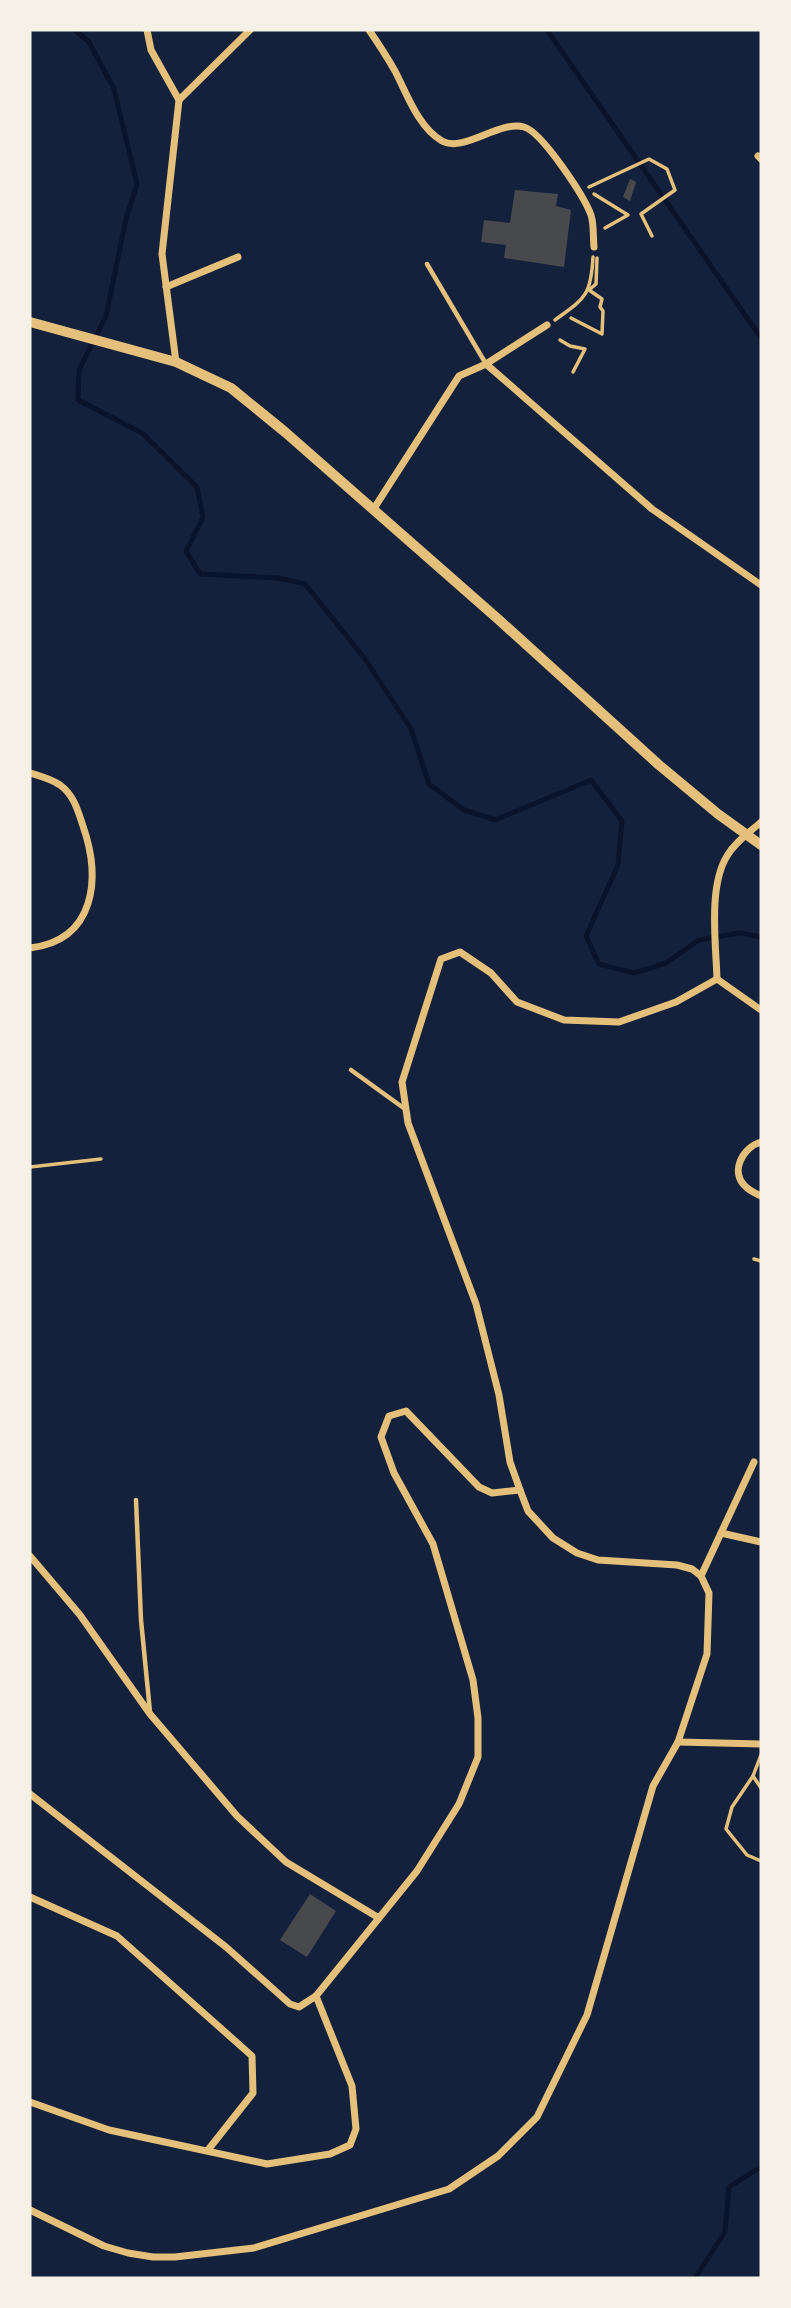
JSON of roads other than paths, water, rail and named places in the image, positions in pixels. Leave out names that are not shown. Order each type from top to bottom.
[{"type":"street","points":[[147,30],[151,50],[179,100],[162,254],[176,362]]},
{"type":"street","points":[[179,100],[250,30]]},
{"type":"street","points":[[369,30],[419,116],[440,140],[456,145],[510,127],[523,127],[540,139],[585,202],[592,217],[595,251]]},
{"type":"street","points":[[166,287],[238,257]]},
{"type":"street","points":[[30,322],[176,362],[231,388],[285,432],[659,765],[718,814],[761,845]]},
{"type":"street","points":[[373,510],[459,376],[486,364],[547,325]]},
{"type":"street","points":[[486,364],[652,509],[761,585]]},
{"type":"street","points":[[30,773],[45,777],[61,786],[74,799],[91,849],[93,870],[86,911],[74,929],[57,940],[30,948]]},
{"type":"street","points":[[717,979],[715,923],[719,874],[734,846],[761,822]]},
{"type":"street","points":[[30,2210],[104,2246],[128,2253],[153,2257],[254,2248],[449,2189],[498,2156],[537,2117],[587,2015],[653,1786],[678,1742],[707,1654],[709,1593],[701,1576],[692,1569],[677,1565],[598,1560],[577,1553],[553,1538],[528,1511],[510,1462],[499,1395],[476,1304],[408,1123],[402,1082],[441,959],[460,952],[491,973],[517,1002],[564,1020],[619,1022],[676,1002],[717,979]]},
{"type":"street","points":[[717,979],[761,1010]]},
{"type":"street","points":[[761,1142],[744,1153],[739,1170],[740,1179],[746,1187],[761,1196]]},
{"type":"street","points":[[30,1794],[226,1947],[290,2004],[299,2007],[316,1996],[417,1871],[458,1804],[478,1758],[478,1718],[473,1680],[433,1544],[394,1473],[381,1437],[389,1416],[406,1411],[479,1487],[492,1493],[520,1490]]},
{"type":"street","points":[[701,1576],[754,1462]]},
{"type":"street","points":[[721,1533],[761,1542]]},
{"type":"street","points":[[30,1556],[80,1615],[150,1714],[236,1816],[286,1862],[379,1918]]},
{"type":"street","points":[[678,1742],[761,1744]]},
{"type":"street","points":[[30,1897],[117,1936],[252,2056],[253,2093],[208,2150]]},
{"type":"street","points":[[30,2102],[109,2130],[267,2164],[330,2154],[350,2145],[356,2129],[352,2086],[316,1996]]},
{"type":"lane","points":[[427,264],[486,364]]},
{"type":"lane","points":[[351,1070],[405,1110]]},
{"type":"lane","points":[[136,1500],[141,1620],[150,1714]]},
{"type":"waterway","points":[[75,30],[89,42],[114,89],[137,184],[126,219],[106,316],[79,370],[78,400],[142,433],[197,487],[203,517],[186,551],[200,574],[278,578],[305,584],[365,659],[411,729],[429,784],[464,810],[495,820],[591,780],[622,821],[618,865],[586,936],[599,964],[634,973],[666,963],[699,940],[739,933],[761,937]]},
{"type":"waterway","points":[[547,30],[761,338]]},
{"type":"waterway","points":[[695,2278],[725,2232],[729,2187],[761,2167]]}]
